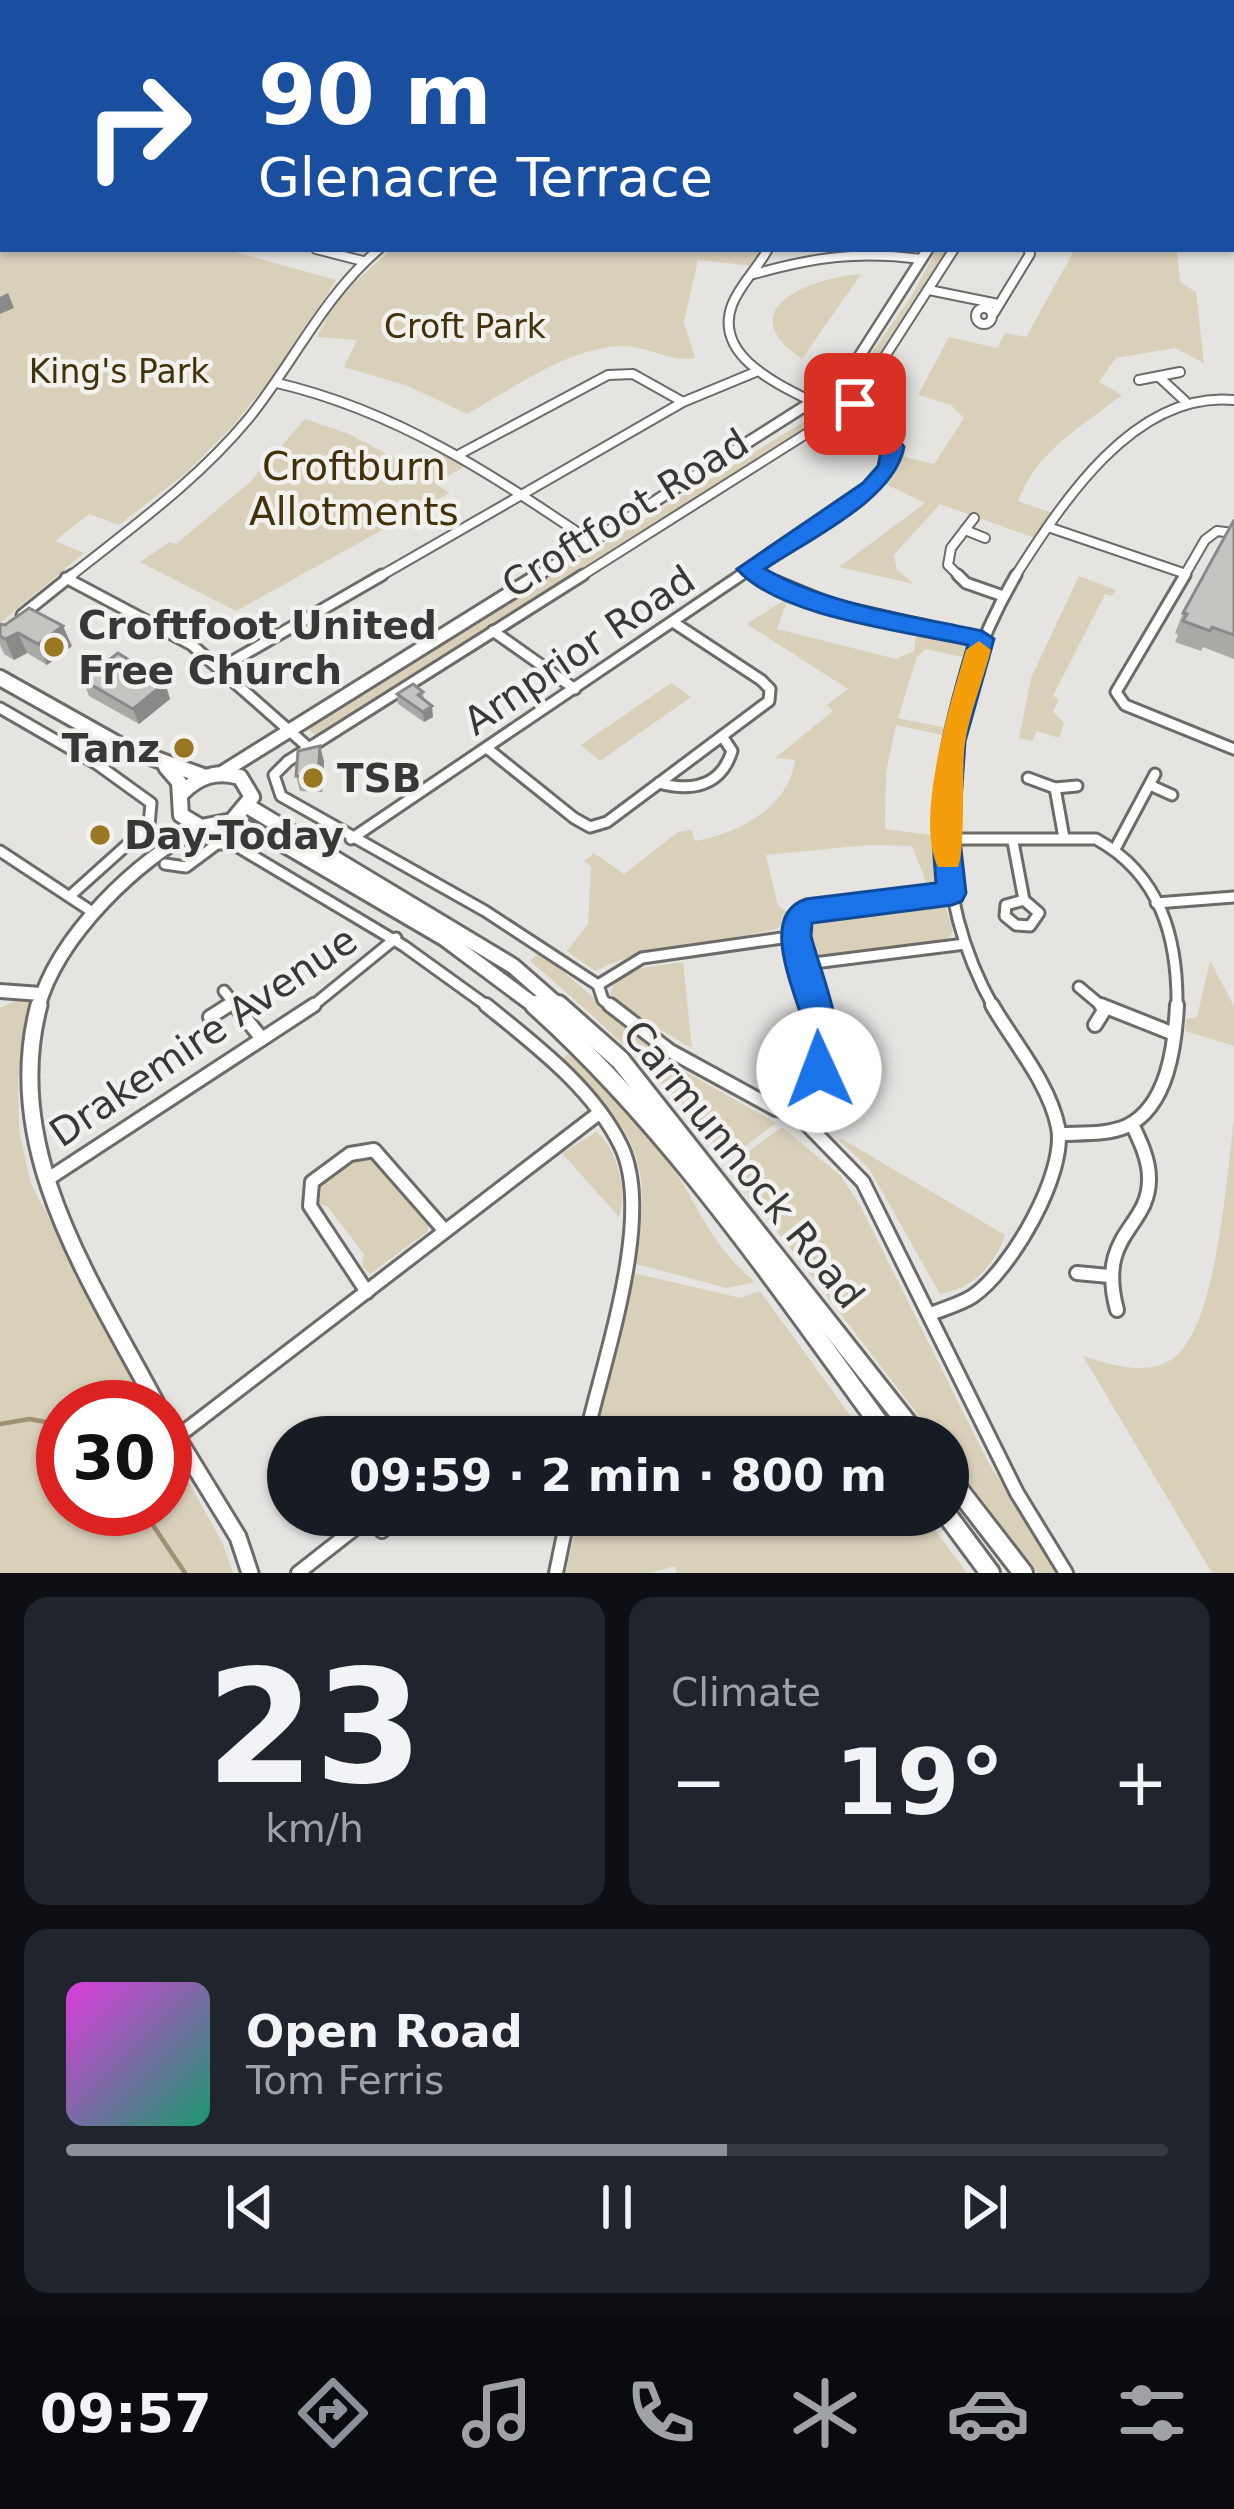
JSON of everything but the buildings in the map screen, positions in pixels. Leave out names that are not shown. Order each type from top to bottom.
[{"type":"main road","points":[[0,678],[119,747],[166,767],[203,776],[223,772],[240,777],[252,796],[249,807],[232,822],[201,827],[181,815],[182,793],[166,767]]},
{"type":"main road","points":[[182,793],[203,776]]},
{"type":"main road","name":"Carmunnock Road","points":[[249,807],[513,966],[620,1060],[902,1416]]},
{"type":"main road","name":"Carmunnock Road","points":[[232,822],[290,848],[447,940],[512,985],[560,1027],[594,1060],[710,1197],[873,1416]]},
{"type":"main road","points":[[969,1503],[1023,1573]]},
{"type":"main road","points":[[963,1536],[990,1573]]},
{"type":"street","points":[[328,252],[363,261]]},
{"type":"street","points":[[16,620],[206,464],[277,382],[328,297],[376,252]]},
{"type":"street","points":[[766,252],[734,300],[728,323],[735,346],[758,371],[815,404]]},
{"type":"street","points":[[754,274],[810,256],[844,252]]},
{"type":"street","points":[[876,252],[925,254]]},
{"type":"street","name":"Croftfoot Road","points":[[274,775],[309,748],[855,404],[952,252]]},
{"type":"street","points":[[994,314],[1029,252]]},
{"type":"street","name":"Croftfoot Road","points":[[223,772],[815,404],[843,382],[925,254]]},
{"type":"street","points":[[928,290],[998,304]]},
{"type":"street","points":[[219,669],[683,402],[758,371]]},
{"type":"street","points":[[1138,380],[1180,371]]},
{"type":"street","points":[[460,454],[608,375],[633,374],[683,402]]},
{"type":"street","points":[[1159,377],[1185,401]]},
{"type":"street","points":[[277,382],[363,404],[421,429],[592,542]]},
{"type":"street","points":[[932,1315],[974,1295],[999,1272],[1053,1178],[1060,1134],[1007,1026],[991,1004],[965,944],[952,893],[945,831],[952,741],[982,639],[1003,596],[1051,528],[1091,474],[1121,445],[1185,401],[1234,400]]},
{"type":"street","name":"Arnprior Road","points":[[351,839],[871,488],[889,468],[893,447],[874,417],[855,404]]},
{"type":"street","points":[[974,518],[951,548],[948,565],[966,583],[1003,596]]},
{"type":"street","points":[[1051,528],[1186,574]]},
{"type":"street","points":[[965,530],[985,538]]},
{"type":"street","points":[[1234,533],[1209,535],[1116,697],[1125,705],[1234,749]]},
{"type":"street","points":[[748,569],[788,592],[827,605],[982,639]]},
{"type":"street","points":[[66,578],[169,631],[309,748]]},
{"type":"street","points":[[488,749],[590,826],[607,822],[769,701],[770,689],[673,622]]},
{"type":"street","points":[[493,631],[575,688]]},
{"type":"street","points":[[0,708],[98,764],[152,803],[149,825],[70,896]]},
{"type":"street","points":[[659,783],[679,790],[718,778],[730,764],[732,751],[722,736]]},
{"type":"street","points":[[240,777],[243,759]]},
{"type":"street","name":"Carmunnock Road","points":[[274,775],[280,796],[517,930],[598,985],[603,1000],[670,1051],[776,1109],[796,1113],[863,1182],[1017,1493],[1066,1573]]},
{"type":"street","points":[[1028,778],[1055,788],[1077,786]]},
{"type":"street","points":[[1115,849],[1154,780],[1172,795]]},
{"type":"street","points":[[1055,788],[1064,838]]},
{"type":"street","points":[[170,841],[181,815]]},
{"type":"street","points":[[144,1380],[43,1182],[25,1100],[41,994],[94,913],[170,841],[201,827]]},
{"type":"street","points":[[949,839],[1096,839],[1136,868],[1173,934],[1178,978],[1166,1078],[1148,1109],[1132,1124],[1060,1134]]},
{"type":"street","points":[[1012,842],[1024,900]]},
{"type":"street","points":[[189,844],[204,854]]},
{"type":"street","points":[[165,864],[186,867],[217,844],[233,844],[396,938],[474,993],[599,1113],[623,1150],[635,1192],[632,1233],[591,1416]]},
{"type":"street","points":[[0,851],[94,913]]},
{"type":"street","points":[[796,1113],[819,1070],[823,1040],[796,936],[798,917],[806,911],[952,893]]},
{"type":"street","points":[[1156,903],[1234,897]]},
{"type":"street","points":[[598,985],[642,958],[796,936]]},
{"type":"street","name":"Drakemire Avenue","points":[[43,1182],[262,1039],[363,969],[396,938]]},
{"type":"street","points":[[806,964],[965,944]]},
{"type":"street","points":[[1079,987],[1105,1009],[1174,1034]]},
{"type":"street","points":[[1,990],[41,994]]},
{"type":"street","points":[[224,991],[262,1039]]},
{"type":"street","points":[[210,1017],[233,1003]]},
{"type":"street","points":[[1095,1025],[1105,1009]]},
{"type":"street","points":[[192,1426],[599,1113]]},
{"type":"street","points":[[1117,1310],[1109,1276],[1117,1249],[1152,1186],[1149,1156],[1132,1124]]},
{"type":"street","points":[[367,1292],[310,1206],[312,1182],[350,1154],[374,1150],[445,1231]]},
{"type":"street","points":[[1077,1273],[1109,1276]]},
{"type":"street","points":[[192,1462],[238,1538],[250,1573]]},
{"type":"street","points":[[298,1573],[345,1536]]},
{"type":"street","points":[[556,1573],[564,1536]]},
{"type":"green space","name":"King's Park","points":[[0,252],[235,252],[336,280],[283,363],[232,427],[186,473],[119,525],[89,514],[55,541],[84,553],[0,623]]},
{"type":"green space","name":"Croft Park","points":[[389,252],[762,252],[753,266],[698,260],[684,322],[695,358],[632,347],[601,348],[542,371],[467,414],[408,386],[344,367],[357,340],[317,337],[338,297]]},
{"type":"green space","points":[[935,252],[948,252],[851,401],[325,732],[315,735],[306,727],[805,421],[849,385],[911,297]]},
{"type":"green space","points":[[1073,252],[1177,252],[1180,282],[1196,292],[1204,363],[1175,348],[1116,358],[1099,382],[1122,395],[1050,453],[1026,483],[1018,501],[1052,513],[1035,538],[940,504],[894,555],[897,570],[914,584],[839,567],[925,503],[885,484],[902,456],[934,464],[964,418],[951,405],[918,395],[949,337],[997,348],[1005,333],[1026,337]]},
{"type":"green space","points":[[861,274],[802,359],[781,341],[773,325],[775,311],[785,299],[820,282]]},
{"type":"green space","name":"Croftburn Allotments","points":[[305,419],[349,434],[415,469],[449,451],[469,464],[435,483],[449,493],[236,611],[140,562],[170,542],[176,544],[249,483]]},
{"type":"green space","points":[[1079,576],[1116,590],[1112,596],[1105,594],[1053,696],[1059,699],[1053,712],[1064,723],[1059,738],[1037,731],[1032,741],[1019,738],[1031,678]]},
{"type":"green space","points":[[789,597],[777,629],[896,659],[914,651],[917,630],[969,644],[962,657],[926,649],[917,657],[898,718],[947,728],[946,736],[896,725],[886,772],[885,829],[937,836],[935,871],[941,881],[928,887],[912,846],[867,845],[766,855],[778,906],[788,913],[782,927],[641,954],[595,971],[567,951],[588,924],[591,866],[584,861],[594,853],[624,874],[678,832],[692,830],[695,841],[728,832],[759,816],[791,777],[795,760],[775,758],[833,711],[827,705],[848,689],[747,624]]},
{"type":"green space","points":[[671,683],[691,697],[600,761],[581,745]]},
{"type":"green space","points":[[936,899],[946,908],[953,931],[945,943],[823,959],[814,954],[805,925],[812,914]]},
{"type":"green space","points":[[540,952],[672,1064],[776,1123],[727,1160],[634,1055],[530,961]]},
{"type":"green space","points":[[1210,961],[1234,1006],[1234,1046],[1185,1031],[1186,1019],[1197,1017]]},
{"type":"green space","points":[[683,962],[692,1048],[636,1016],[610,994],[615,980],[641,968]]},
{"type":"green space","points":[[17,1000],[29,1001],[18,1079],[19,1130],[31,1184],[135,1380],[36,1380],[36,1536],[192,1536],[192,1488],[233,1573],[0,1573],[0,1008]]},
{"type":"green space","points":[[833,1050],[840,1055],[854,1099],[837,1130],[813,1115]]},
{"type":"green space","points":[[569,1053],[646,1133],[722,1248],[755,1282],[727,1288],[636,1264],[642,1198],[634,1150],[608,1109],[561,1061]]},
{"type":"green space","points":[[1234,1121],[1234,1573],[1212,1573],[1083,1356],[1132,1368],[1158,1366],[1179,1353],[1192,1334],[1218,1243]]},
{"type":"green space","points":[[782,1127],[841,1176],[965,1416],[919,1416],[747,1192],[745,1154]]},
{"type":"green space","points":[[596,1132],[610,1148],[619,1171],[619,1217],[562,1153]]},
{"type":"green space","points":[[842,1139],[1005,1235],[981,1274],[963,1287],[940,1294],[870,1170]]},
{"type":"green space","points":[[366,1153],[381,1160],[380,1170],[428,1225],[428,1231],[370,1274],[362,1266],[364,1254],[327,1206],[317,1204],[313,1197],[316,1187]]},
{"type":"green space","points":[[629,1272],[741,1298],[760,1291],[851,1416],[598,1416]]},
{"type":"green space","points":[[969,1424],[988,1462],[1060,1573],[1037,1573],[969,1482]]},
{"type":"green space","points":[[574,1536],[940,1536],[967,1573],[677,1573],[675,1566],[650,1573],[566,1573]]},
{"type":"waterway","points":[[0,1424],[36,1420]]},
{"type":"waterway","points":[[160,1536],[185,1573]]},
{"type":"slow traffic","points":[[948,859],[945,831],[952,741],[979,650]]},
{"type":"place","name":"Croftfoot United Free Church","points":[[54,647]]},
{"type":"place","name":"Tanz","points":[[184,748]]},
{"type":"place","name":"TSB","points":[[313,778]]},
{"type":"place","name":"Day-Today","points":[[100,835]]},
{"type":"route","points":[[819,1070],[823,1040],[796,936],[798,917],[806,911],[952,893],[945,831],[952,741],[982,639],[827,605],[788,592],[748,569],[871,488],[889,468],[893,447],[874,417],[855,404]]}]
